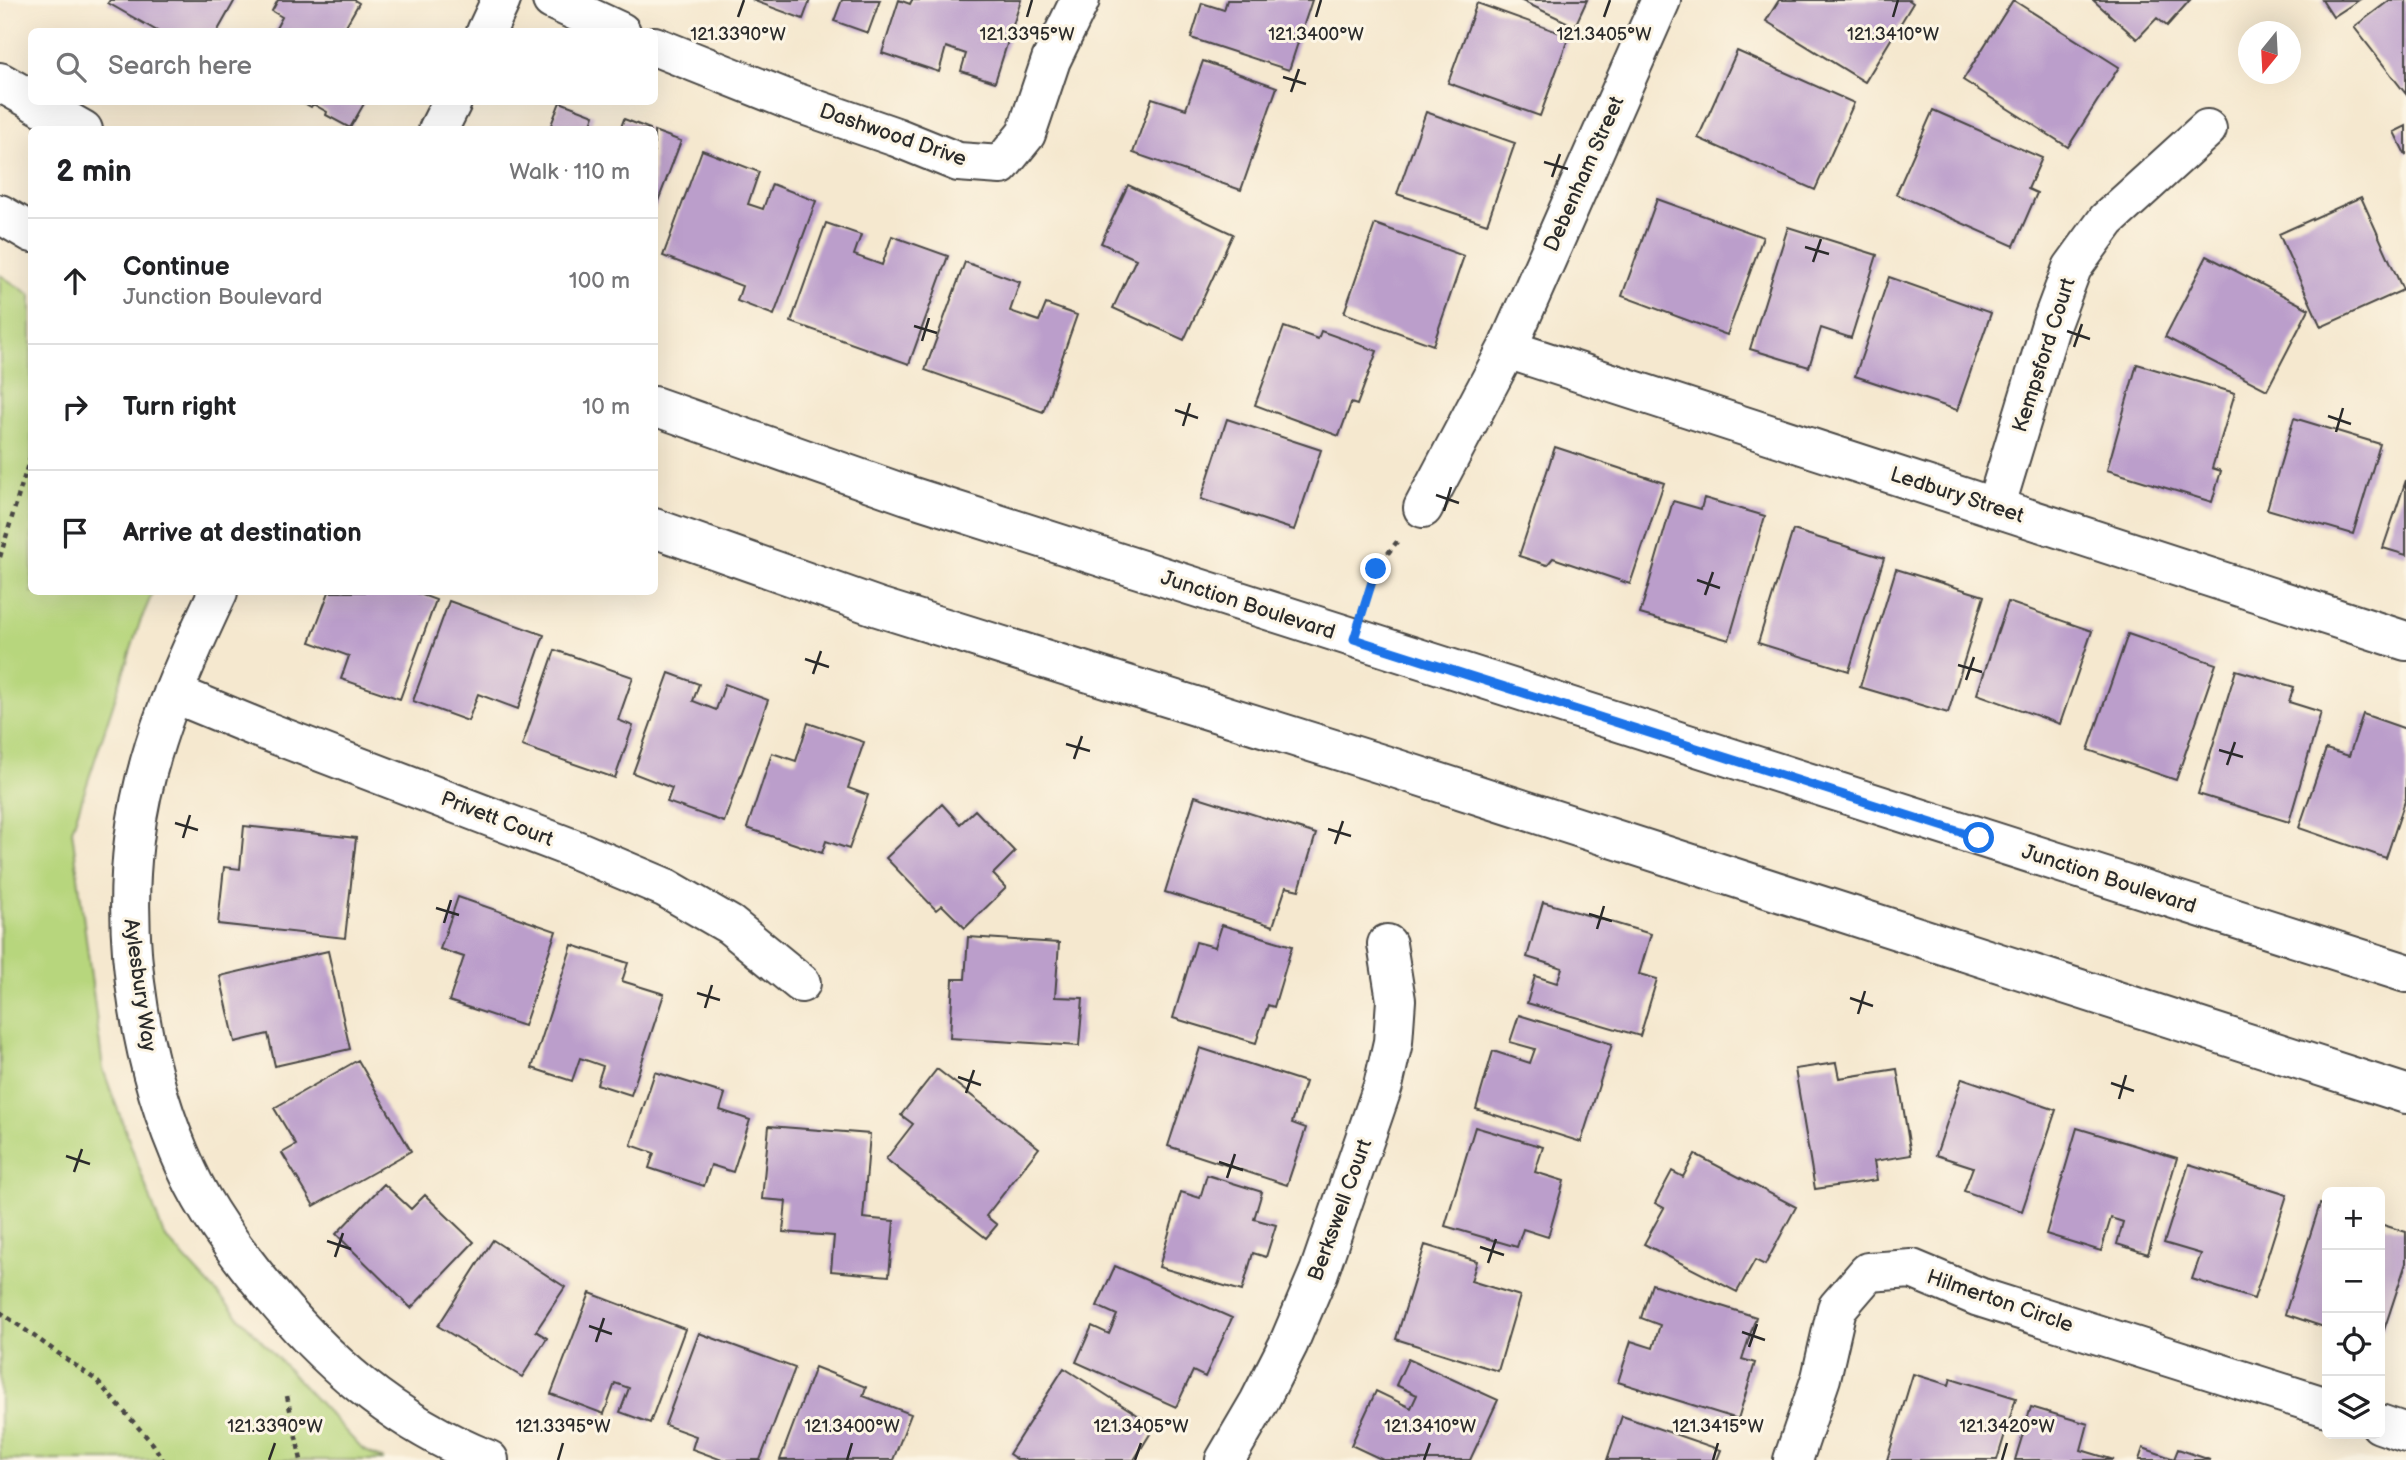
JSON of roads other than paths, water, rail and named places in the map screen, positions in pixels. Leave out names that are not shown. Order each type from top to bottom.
[{"type":"street","points":[[488,28],[501,0]]},
{"type":"street","points":[[552,0],[612,28]]},
{"type":"street","name":"Dashwood Drive","points":[[658,48],[792,101],[958,162],[1001,165],[1027,134],[1051,60],[1080,0]]},
{"type":"street","name":"Debenham Street","points":[[1423,508],[1507,349],[1661,0]]},
{"type":"street","points":[[0,82],[28,98]]},
{"type":"street","points":[[40,105],[76,126]]},
{"type":"street","points":[[441,126],[451,105]]},
{"type":"street","name":"Kempsford Court","points":[[1995,508],[2072,268],[2107,220],[2207,129]]},
{"type":"street","points":[[0,214],[28,231]]},
{"type":"street","name":"Ledbury Street","points":[[1507,349],[2406,641]]},
{"type":"street","name":"Junction Boulevard","points":[[658,407],[886,488],[2406,973]]},
{"type":"street","points":[[658,529],[878,607],[1418,776],[2406,1094]]},
{"type":"street","name":"Aylesbury Way","points":[[217,595],[173,693],[145,774],[134,839],[129,902],[140,1022],[159,1097],[187,1171],[227,1240],[288,1316],[342,1370],[402,1416],[489,1460]]},
{"type":"street","name":"Privett Court","points":[[173,693],[574,849],[666,888],[730,925],[801,984]]},
{"type":"street","name":"Berkswell Court","points":[[1225,1460],[1282,1356],[1319,1272],[1383,1087],[1393,1042],[1396,1000],[1387,944]]},
{"type":"street","name":"Hilmerton Circle","points":[[1793,1460],[1821,1378],[1837,1308],[1868,1272],[1912,1269],[1979,1297],[2322,1405]]},
{"type":"street","points":[[2385,1426],[2406,1433]]}]
